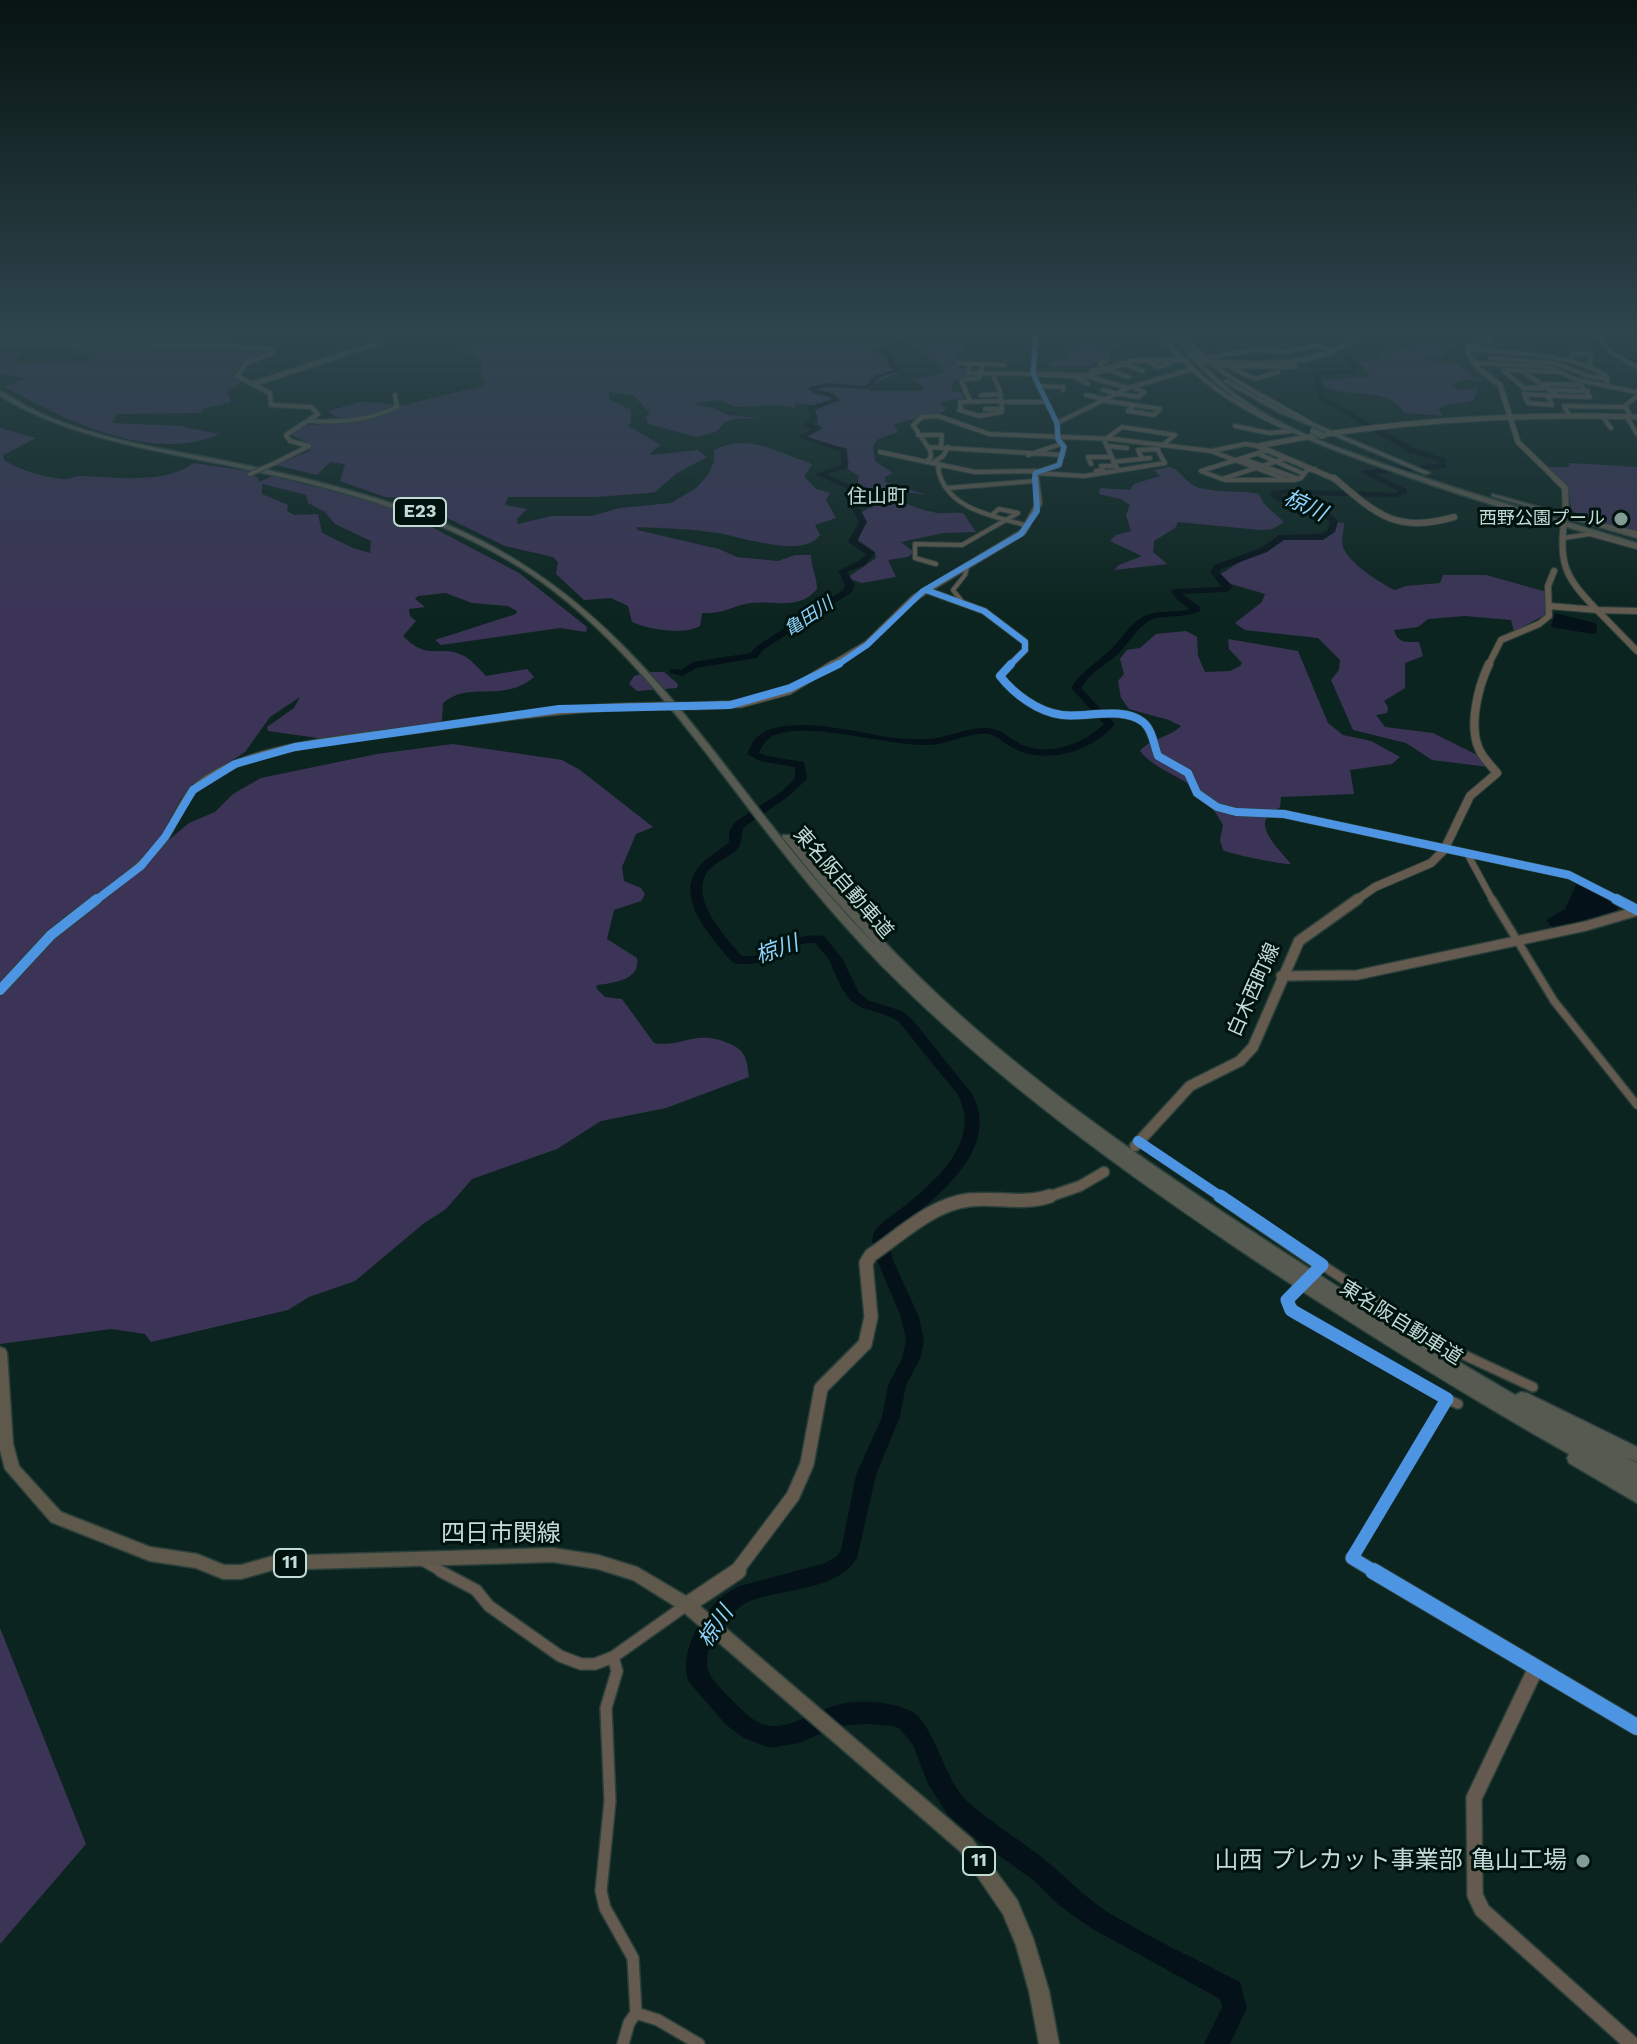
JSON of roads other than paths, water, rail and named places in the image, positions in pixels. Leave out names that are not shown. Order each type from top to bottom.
[{"type":"highway","name":"東名阪自動車道","points":[[72,426],[97,435],[292,477],[369,498],[428,519],[491,548],[555,589],[614,639],[747,793],[844,918],[899,976],[1025,1088],[1175,1199],[1408,1346],[1637,1483]]},
{"type":"highway","points":[[1284,427],[1453,486],[1637,540]]},
{"type":"highway","points":[[1311,427],[1374,458],[1453,486],[1637,540]]},
{"type":"highway","points":[[1565,520],[1603,526],[1637,540]]},
{"type":"highway","points":[[1408,1346],[1637,1455]]},
{"type":"highway","points":[[1408,1346],[1637,1496]]},
{"type":"highway","name":"東名阪自動車道","points":[[1408,1346],[1637,1471]]},
{"type":"main road","points":[[1515,426],[1520,445],[1565,488],[1560,560],[1565,574],[1597,610]]},
{"type":"main road","points":[[1554,571],[1548,586],[1550,606],[1597,610]]},
{"type":"main road","name":"白木西町線","points":[[1136,1144],[1190,1086],[1240,1061],[1253,1047],[1281,976],[1299,941],[1375,887],[1421,869],[1444,850],[1466,803],[1497,773],[1474,739],[1478,692],[1493,660],[1495,648],[1504,638],[1545,621],[1550,606]]},
{"type":"main road","points":[[687,1605],[739,1570],[793,1496],[807,1464],[821,1388],[865,1344],[871,1317],[866,1263],[873,1253],[939,1208],[957,1202],[1039,1200],[1080,1186],[1104,1172]]},
{"type":"main road","name":"四日市関線","points":[[0,1353],[6,1444],[12,1469],[25,1487],[56,1517],[150,1554],[197,1561],[223,1572],[241,1572],[273,1563],[527,1554],[586,1560],[637,1574],[687,1605],[966,1845],[1010,1907],[1026,1945],[1049,2044]]},
{"type":"street","points":[[250,475],[309,446],[285,437],[294,426]]},
{"type":"street","points":[[914,426],[928,447],[931,457],[926,462]]},
{"type":"street","points":[[970,426],[989,434]]},
{"type":"street","points":[[1036,472],[1059,465],[1063,455],[1058,426]]},
{"type":"street","points":[[1237,426],[1269,433],[1292,431]]},
{"type":"street","points":[[1258,446],[1361,426]]},
{"type":"street","points":[[1128,470],[1115,439],[1122,427],[1175,435],[1153,447],[1137,441]]},
{"type":"street","points":[[1107,446],[1131,428]]},
{"type":"street","points":[[1115,439],[1140,429]]},
{"type":"street","points":[[1137,441],[1149,430]]},
{"type":"street","points":[[880,452],[978,473],[1036,472],[1062,476],[1120,472],[1165,463],[1147,442],[1115,439],[1060,441],[1009,433],[977,432],[969,442]]},
{"type":"street","points":[[1147,442],[1157,432]]},
{"type":"street","points":[[1154,465],[1150,458],[1153,447],[1166,433]]},
{"type":"street","points":[[918,435],[942,435],[941,447]]},
{"type":"street","points":[[1115,439],[1127,448],[1138,469]]},
{"type":"street","points":[[1028,455],[1060,441]]},
{"type":"street","points":[[928,447],[948,447],[969,442],[1047,459],[1063,455]]},
{"type":"street","points":[[1147,468],[1138,450],[1153,447],[1211,451],[1246,444],[1331,475],[1377,515],[1419,525],[1430,525],[1454,517]]},
{"type":"street","points":[[1107,446],[1127,448]]},
{"type":"street","points":[[1107,446],[1120,472]]},
{"type":"street","points":[[933,463],[943,456],[948,447]]},
{"type":"street","points":[[1268,450],[1200,473],[1222,479],[1288,480],[1300,479],[1315,469]]},
{"type":"street","points":[[1211,451],[1288,480]]},
{"type":"street","points":[[1257,454],[1304,474]]},
{"type":"street","points":[[1249,456],[1281,469],[1293,469]]},
{"type":"street","points":[[1091,464],[1088,457],[1112,460],[1150,458]]},
{"type":"street","points":[[1082,471],[1103,470],[1099,457]]},
{"type":"street","points":[[1241,458],[1300,479]]},
{"type":"street","points":[[1222,479],[1287,458]]},
{"type":"street","points":[[1103,466],[1112,460]]},
{"type":"street","points":[[1224,463],[1269,479]]},
{"type":"street","points":[[942,465],[938,468],[938,475],[963,508],[1028,526]]},
{"type":"street","points":[[1217,466],[1255,480]]},
{"type":"street","points":[[1209,468],[1242,480]]},
{"type":"street","points":[[0,990],[51,935],[141,866],[165,837],[183,802],[193,790],[235,764],[295,747],[550,711],[741,704],[789,691],[867,644],[910,601],[926,590],[1021,534],[1039,503],[1036,472]]},
{"type":"street","points":[[948,488],[1035,481]]},
{"type":"street","points":[[936,564],[915,558],[915,544],[962,545],[1018,513],[999,509],[993,514]]},
{"type":"street","points":[[1563,538],[1590,534],[1637,540]]},
{"type":"street","points":[[961,600],[953,590],[965,575],[968,564]]},
{"type":"street","points":[[926,590],[961,600],[995,617],[1025,642],[1025,650],[1000,676],[1014,694],[1060,715],[1130,716],[1143,721],[1158,756],[1188,773],[1197,793],[1217,807],[1236,812],[1284,814],[1575,877],[1637,910]]},
{"type":"street","points":[[1597,610],[1637,611]]},
{"type":"street","points":[[1597,610],[1637,651]]},
{"type":"street","points":[[1468,855],[1554,1001],[1637,1105]]},
{"type":"street","points":[[1281,976],[1357,975],[1586,926],[1637,910]]},
{"type":"street","points":[[1136,1144],[1451,1349],[1533,1387]]},
{"type":"street","points":[[1295,1291],[1287,1300],[1296,1314],[1458,1404]]},
{"type":"street","points":[[1447,1399],[1352,1558],[1637,1727]]},
{"type":"street","points":[[417,1559],[447,1572],[476,1590],[489,1606],[560,1656],[587,1665],[613,1657],[687,1605]]},
{"type":"street","points":[[613,1657],[617,1671],[606,1708],[610,1801],[601,1891],[605,1908],[633,1958],[636,2013],[623,2044]]},
{"type":"street","points":[[1536,1668],[1474,1798],[1475,1895],[1482,1910],[1632,2044]]},
{"type":"street","points":[[636,2013],[658,2020],[699,2044]]},
{"type":"waterway","name":"亀田川","points":[[674,671],[683,673],[693,665],[753,656],[760,648],[847,592],[850,585],[842,571],[862,563],[871,553],[852,542],[863,522],[850,498],[855,489],[819,474],[845,466],[844,451],[801,437],[819,428],[813,426]]},
{"type":"waterway","name":"椋川","points":[[1217,2044],[1235,2008],[1231,1991],[1099,1920],[1069,1899],[1041,1872],[984,1831],[956,1807],[936,1776],[921,1738],[908,1721],[894,1715],[837,1715],[800,1732],[770,1737],[752,1730],[734,1717],[697,1675],[696,1657],[703,1638],[723,1609],[740,1595],[830,1571],[844,1562],[850,1552],[866,1475],[891,1417],[897,1385],[911,1359],[915,1340],[910,1317],[885,1260],[880,1241],[882,1232],[946,1178],[969,1143],[973,1125],[965,1094],[914,1028],[897,1014],[865,1004],[854,996],[835,958],[819,939],[799,940],[759,959],[738,960],[706,919],[700,907],[696,883],[704,868],[735,843],[739,825],[785,794],[801,779],[800,764],[764,759],[753,754],[759,740],[772,732],[812,729],[892,741],[930,742],[989,731],[998,733],[1021,748],[1044,752],[1069,749],[1092,739],[1110,724],[1076,688],[1147,618],[1197,609],[1180,598],[1176,591],[1224,590],[1228,587],[1214,572],[1218,567],[1264,550],[1282,537],[1323,537],[1331,532],[1334,521],[1317,507],[1280,499],[1274,495],[1276,493],[1398,495],[1404,491],[1365,472],[1443,466],[1442,460],[1411,450],[1370,426]]},
{"type":"place","name":"西野公園プール","points":[[1621,519]]},
{"type":"place","name":"山西 プレカット事業部 亀山工場","points":[[1583,1861]]},
{"type":"district","name":"住山町","points":[[877,497]]}]
